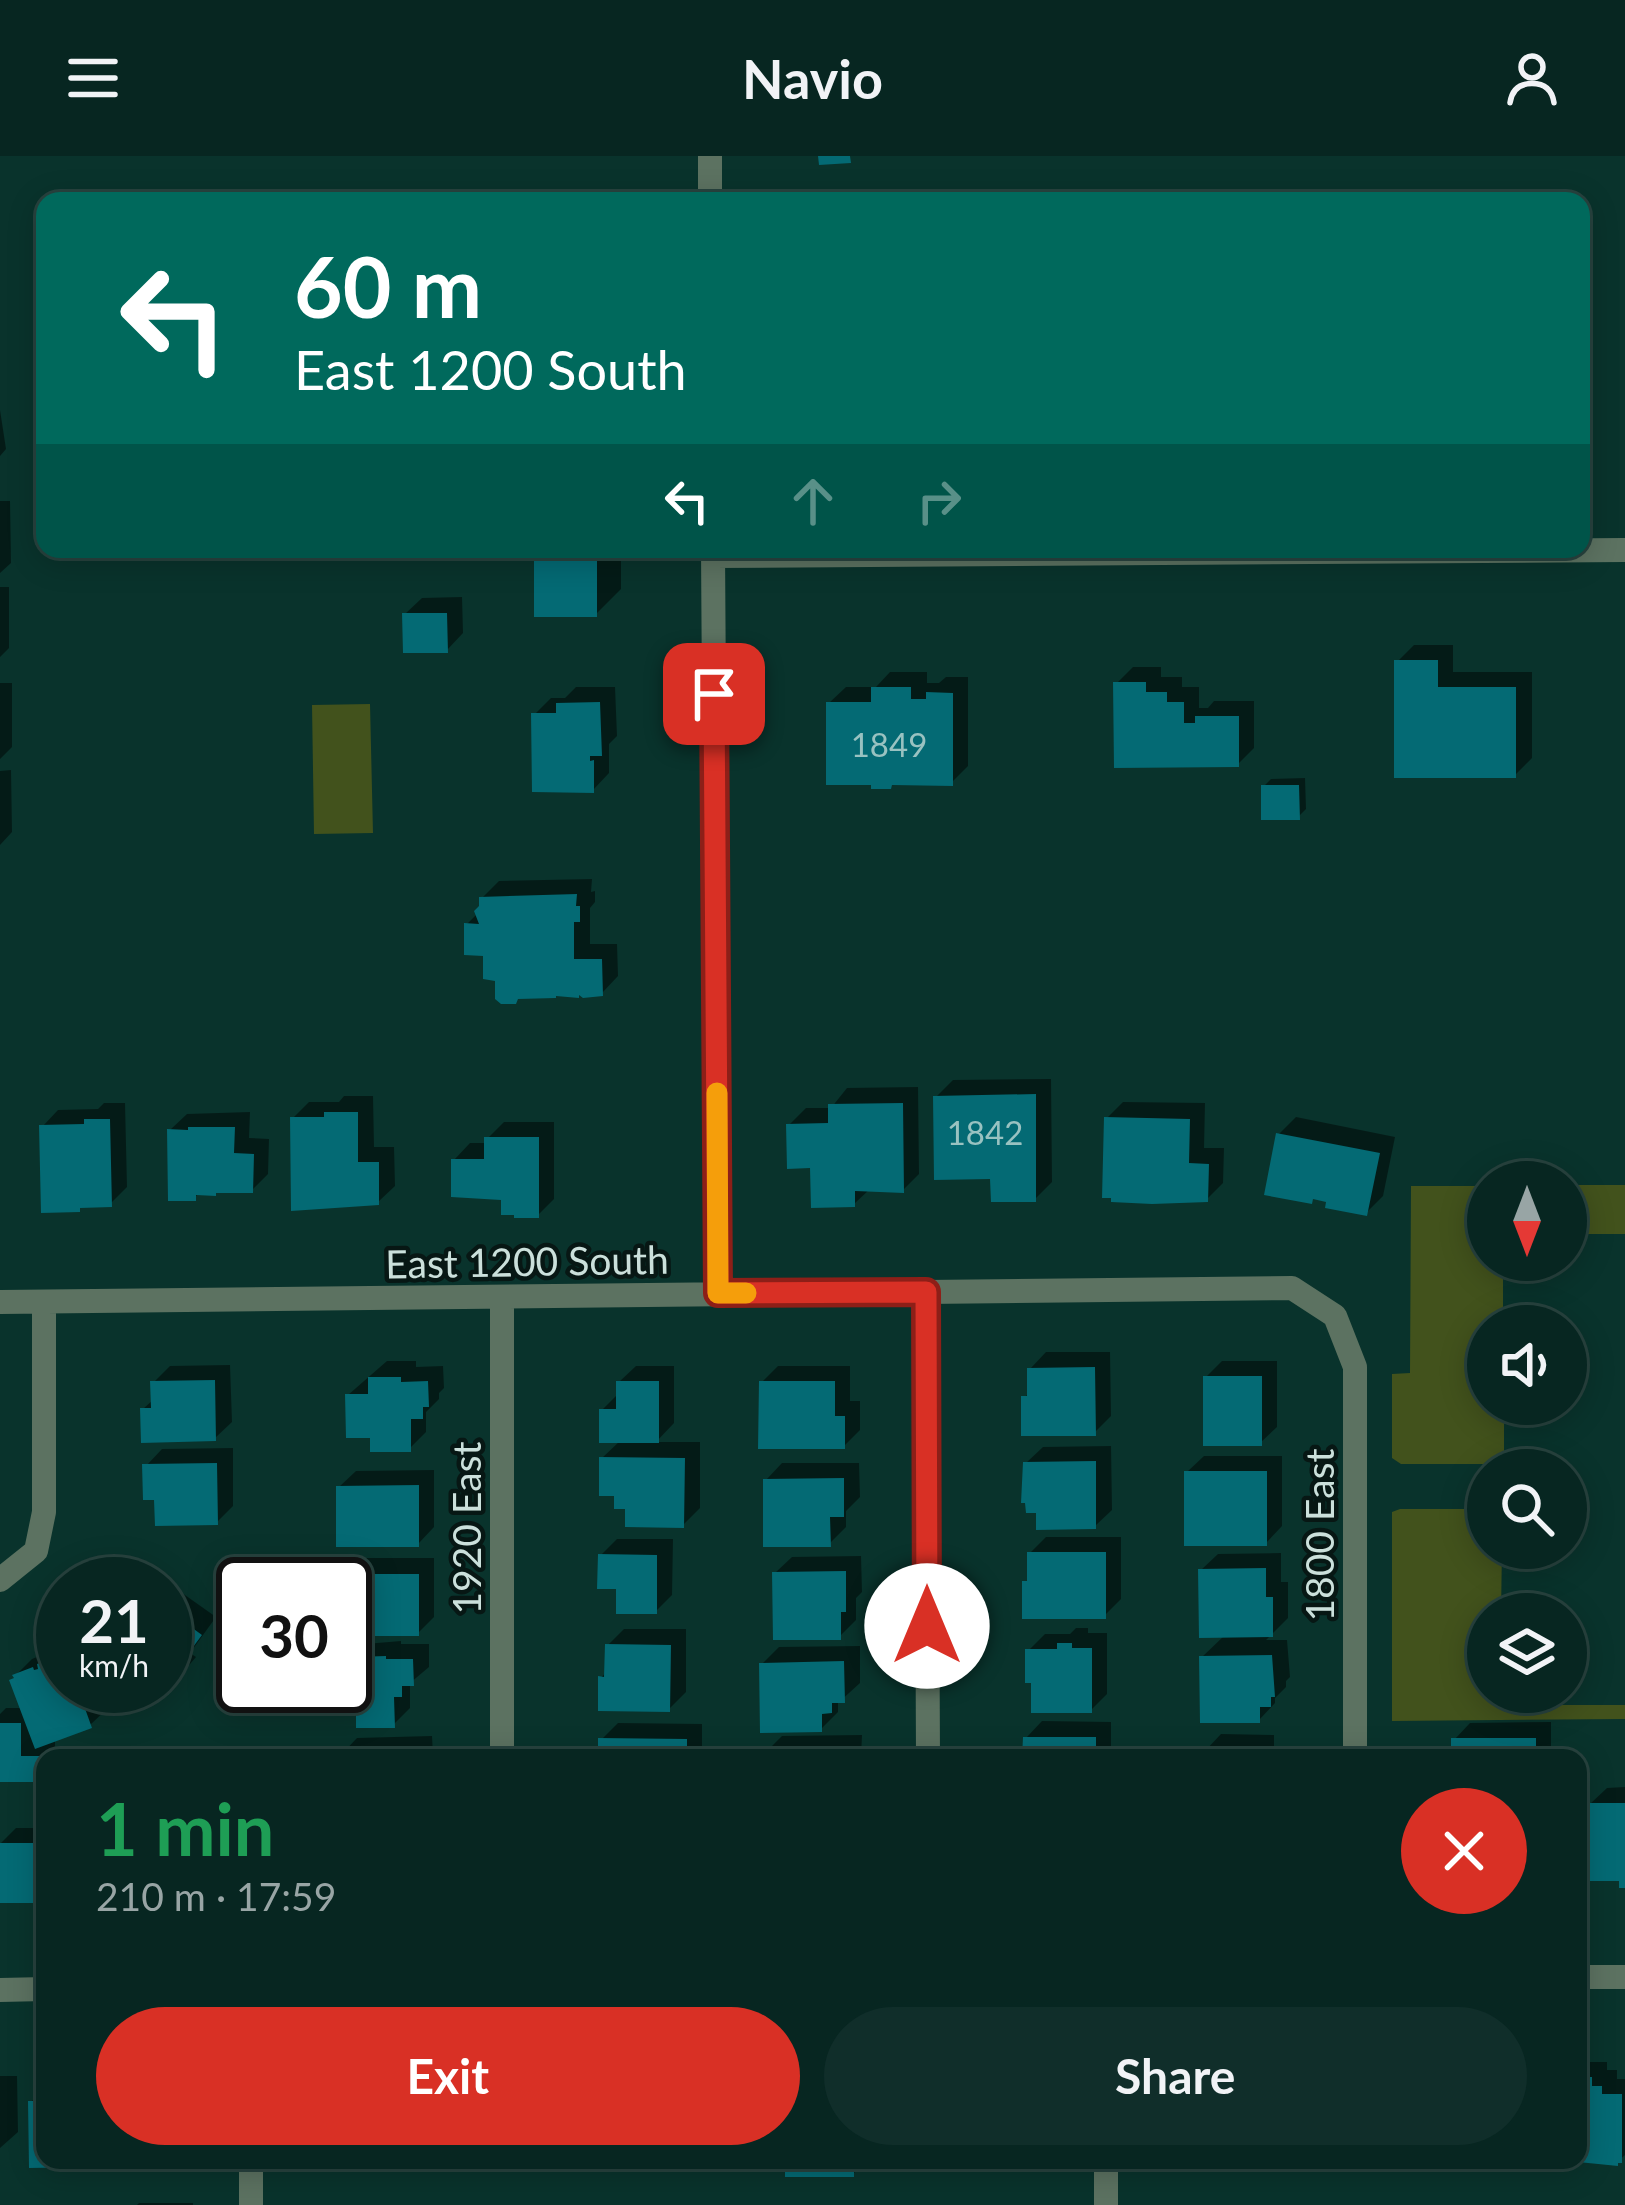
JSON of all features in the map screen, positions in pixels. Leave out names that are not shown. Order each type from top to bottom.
[{"type":"street","points":[[710,156],[710,192]]},
{"type":"street","points":[[1590,550],[1625,550]]},
{"type":"street","points":[[713,558],[718,1293]]},
{"type":"street","name":"East 1200 South","points":[[0,1302],[1292,1288],[1335,1316]]},
{"type":"street","points":[[926,1292],[928,1749]]},
{"type":"street","name":"1920 East","points":[[502,1298],[502,1749]]},
{"type":"street","points":[[0,1580],[36,1551],[44,1512],[44,1303]]},
{"type":"street","name":"1800 East","points":[[1335,1316],[1355,1366],[1355,1749]]},
{"type":"street","points":[[1587,1977],[1625,1977]]},
{"type":"street","points":[[0,1990],[36,1989]]},
{"type":"street","points":[[251,2169],[251,2205]]},
{"type":"street","points":[[1106,2169],[1106,2205]]},
{"type":"green space","points":[[370,704],[373,833],[314,834],[312,705]]},
{"type":"green space","points":[[1587,1185],[1625,1185],[1625,1234],[1587,1234]]},
{"type":"green space","points":[[1411,1186],[1467,1186],[1467,1281],[1503,1281],[1503,1305],[1467,1305],[1467,1425],[1504,1425],[1504,1449],[1467,1449],[1467,1464],[1401,1464],[1392,1458],[1392,1374],[1410,1373]]},
{"type":"green space","points":[[1467,1509],[1467,1569],[1502,1569],[1501,1593],[1467,1593],[1467,1713],[1587,1713],[1587,1705],[1625,1705],[1625,1719],[1392,1721],[1392,1512]]},
{"type":"building","points":[[818,156],[850,156],[851,163],[819,165]]},
{"type":"building","points":[[534,558],[597,558],[597,617],[534,617]]},
{"type":"building","points":[[402,613],[447,613],[448,653],[403,653]]},
{"type":"building","points":[[1394,660],[1438,660],[1438,687],[1516,687],[1516,778],[1394,778]]},
{"type":"building","points":[[1113,682],[1146,682],[1146,692],[1167,692],[1167,702],[1184,702],[1184,723],[1195,723],[1195,716],[1239,716],[1239,767],[1114,768]]},
{"type":"building","points":[[871,687],[911,687],[911,699],[926,699],[926,692],[953,693],[953,786],[871,789],[871,785],[826,785],[826,702],[871,702]]},
{"type":"building","points":[[600,702],[602,756],[590,756],[594,793],[532,792],[531,713],[556,713],[556,703]]},
{"type":"building","points":[[1261,785],[1299,785],[1300,820],[1261,820]]},
{"type":"building","points":[[577,894],[580,922],[574,922],[574,959],[602,959],[603,996],[556,996],[501,1004],[495,999],[495,981],[483,979],[483,956],[464,955],[464,923],[479,924],[474,911],[479,897]]},
{"type":"building","points":[[1036,1094],[1036,1202],[991,1202],[990,1179],[934,1180],[933,1096]]},
{"type":"building","points":[[903,1103],[904,1193],[855,1191],[855,1207],[811,1208],[810,1168],[787,1169],[786,1124],[828,1123],[828,1104]]},
{"type":"building","points":[[324,1112],[358,1112],[358,1162],[379,1162],[379,1205],[291,1211],[290,1117],[324,1117]]},
{"type":"building","points":[[1104,1117],[1190,1119],[1189,1163],[1209,1164],[1208,1202],[1152,1204],[1102,1198]]},
{"type":"building","points":[[84,1119],[110,1119],[112,1207],[41,1213],[39,1125],[84,1124]]},
{"type":"building","points":[[235,1127],[234,1153],[254,1154],[253,1193],[168,1201],[167,1129]]},
{"type":"building","points":[[1276,1133],[1380,1153],[1367,1216],[1325,1208],[1326,1202],[1313,1199],[1312,1204],[1264,1195]]},
{"type":"building","points":[[484,1137],[539,1137],[539,1218],[501,1215],[501,1200],[451,1197],[451,1159],[484,1159]]},
{"type":"building","points":[[1095,1367],[1096,1436],[1021,1436],[1027,1368]]},
{"type":"building","points":[[1203,1376],[1262,1376],[1262,1446],[1203,1446]]},
{"type":"building","points":[[368,1377],[428,1381],[429,1407],[423,1407],[423,1419],[411,1419],[411,1452],[370,1452],[370,1438],[346,1438],[345,1394],[368,1394]]},
{"type":"building","points":[[215,1380],[216,1441],[141,1443],[140,1408],[151,1408],[150,1381]]},
{"type":"building","points":[[616,1381],[659,1381],[659,1443],[599,1443],[599,1409],[616,1409]]},
{"type":"building","points":[[759,1381],[835,1381],[835,1416],[845,1416],[845,1449],[758,1449]]},
{"type":"building","points":[[599,1457],[685,1458],[684,1528],[625,1527],[625,1509],[614,1509],[614,1496],[599,1496]]},
{"type":"building","points":[[1096,1461],[1096,1529],[1036,1530],[1036,1513],[1026,1513],[1021,1503],[1023,1462]]},
{"type":"building","points":[[217,1463],[218,1525],[155,1526],[154,1500],[143,1500],[142,1464]]},
{"type":"building","points":[[1184,1471],[1267,1471],[1267,1546],[1184,1546]]},
{"type":"building","points":[[844,1478],[844,1517],[830,1517],[831,1547],[763,1547],[763,1479]]},
{"type":"building","points":[[419,1485],[419,1547],[336,1547],[336,1486]]},
{"type":"building","points":[[1027,1552],[1106,1552],[1106,1619],[1022,1619]]},
{"type":"building","points":[[598,1554],[657,1555],[657,1614],[616,1614],[616,1589],[597,1589]]},
{"type":"building","points":[[1266,1568],[1266,1597],[1273,1597],[1273,1637],[1199,1638],[1198,1569]]},
{"type":"building","points":[[846,1571],[841,1640],[773,1640],[772,1572]]},
{"type":"building","points":[[372,1574],[419,1574],[419,1636],[372,1636]]},
{"type":"building","points":[[192,1628],[202,1635],[192,1648]]},
{"type":"building","points":[[1057,1643],[1092,1648],[1092,1713],[1031,1713],[1025,1649],[1057,1649]]},
{"type":"building","points":[[605,1644],[671,1645],[670,1712],[598,1711],[598,1676],[604,1677]]},
{"type":"building","points":[[1272,1655],[1275,1697],[1271,1697],[1271,1707],[1260,1707],[1260,1723],[1200,1723],[1199,1656]]},
{"type":"building","points":[[372,1656],[413,1659],[414,1686],[402,1686],[402,1697],[394,1697],[395,1728],[356,1728],[356,1715],[334,1715],[372,1713]]},
{"type":"building","points":[[844,1661],[845,1703],[832,1703],[832,1713],[822,1714],[822,1732],[760,1733],[759,1663]]},
{"type":"building","points":[[34,1670],[36,1713],[87,1713],[92,1728],[35,1749],[9,1680]]},
{"type":"building","points":[[0,1723],[21,1723],[21,1756],[36,1756],[36,1782],[0,1782]]},
{"type":"building","points":[[1023,1737],[1096,1737],[1096,1749],[1022,1749]]},
{"type":"building","points":[[598,1738],[687,1739],[687,1749],[598,1749]]},
{"type":"building","points":[[1451,1738],[1536,1738],[1536,1749],[1451,1749]]},
{"type":"building","points":[[1587,1803],[1625,1803],[1625,1888],[1619,1888],[1619,1881],[1587,1881]]},
{"type":"building","points":[[0,1843],[36,1843],[33,1903],[0,1903]]},
{"type":"building","points":[[1587,2077],[1592,2077],[1592,2086],[1602,2086],[1602,2094],[1622,2094],[1622,2163],[1587,2163]]},
{"type":"building","points":[[28,2101],[36,2101],[36,2168],[29,2168]]},
{"type":"building","points":[[510,2169],[578,2169],[578,2172]]},
{"type":"building","points":[[785,2169],[854,2169],[854,2177],[785,2177]]},
{"type":"slow traffic","points":[[717,1093],[718,1293],[746,1293]]},
{"type":"route","points":[[714,694],[718,1293],[926,1292],[927,1626]]}]
